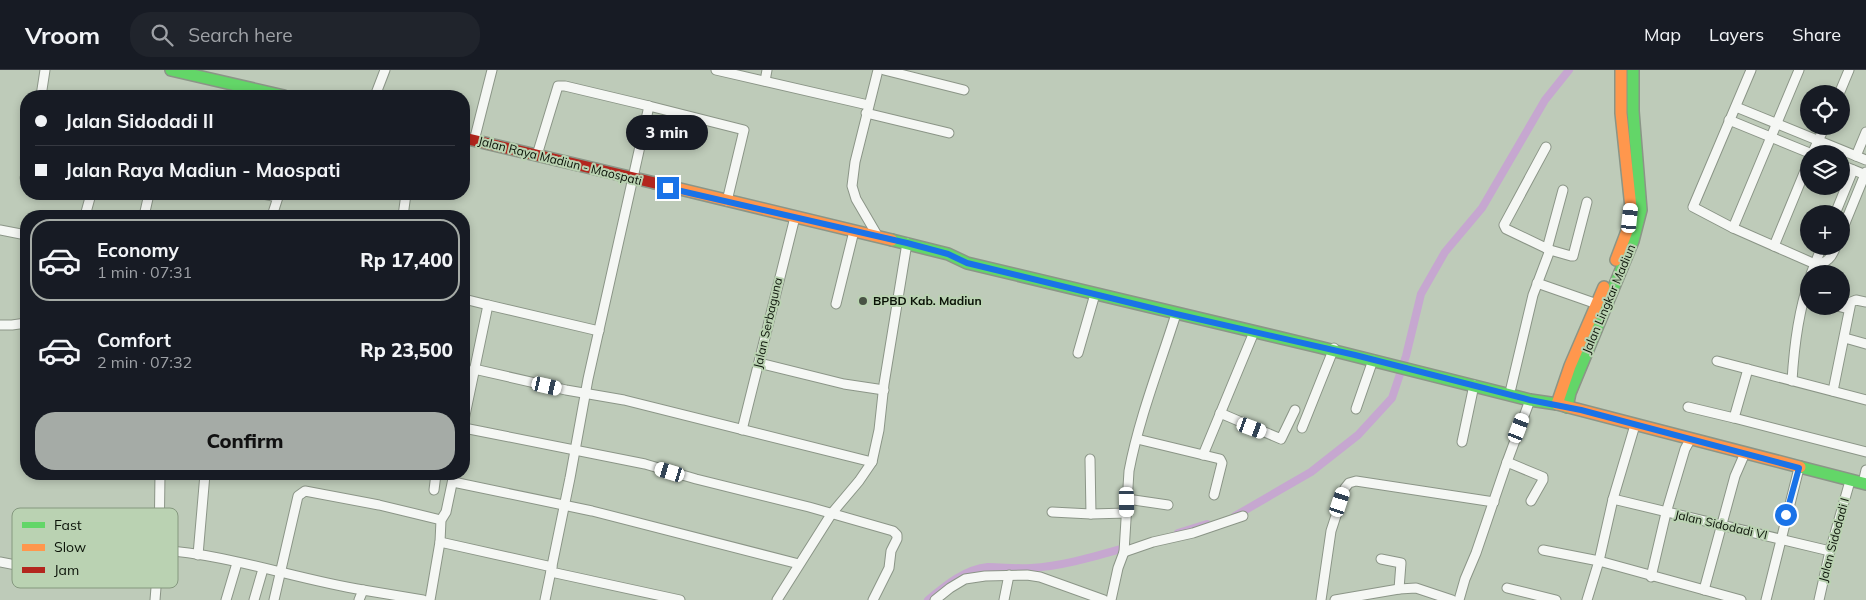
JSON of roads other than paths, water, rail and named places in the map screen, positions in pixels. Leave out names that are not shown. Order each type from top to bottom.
[{"type":"main road","points":[[171,70],[238,90]]},
{"type":"main road","name":"Jalan Lingkar Madiun","points":[[1563,401],[1570,366],[1619,254],[1630,218],[1633,70]]},
{"type":"main road","name":"Jalan Lingkar Madiun","points":[[1563,401],[1638,225],[1641,210],[1632,156],[1621,113],[1621,71]]},
{"type":"main road","name":"Jalan Raya Madiun - Maospati","points":[[470,139],[948,254],[970,254],[1095,294],[1254,332],[1334,347],[1373,360],[1407,364],[1530,400],[1563,401]]},
{"type":"main road","name":"Jalan Raya Madiun - Maospati","points":[[1051,279],[1563,401]]},
{"type":"main road","points":[[1563,401],[1635,425],[1745,452],[1799,468],[1850,481],[1865,478]]},
{"type":"main road","points":[[1563,401],[1865,478]]},
{"type":"street","points":[[42,90],[46,70]]},
{"type":"street","points":[[377,90],[385,70]]},
{"type":"street","points":[[470,136],[492,70]]},
{"type":"street","points":[[716,70],[765,81],[949,133]]},
{"type":"street","points":[[765,81],[767,70]]},
{"type":"street","points":[[878,70],[855,162],[852,186],[856,198],[878,236]]},
{"type":"street","points":[[884,70],[964,90]]},
{"type":"street","points":[[1751,70],[1693,207],[1733,228],[1815,264],[1821,264],[1829,260],[1832,255]]},
{"type":"street","points":[[1733,228],[1799,70]]},
{"type":"street","points":[[1843,85],[1849,70]]},
{"type":"street","points":[[537,155],[558,86],[650,106],[744,130],[727,201]]},
{"type":"street","points":[[545,600],[586,392],[632,179],[650,106]]},
{"type":"street","points":[[1736,107],[1866,160]]},
{"type":"street","points":[[1730,120],[1800,149]]},
{"type":"street","points":[[1856,156],[1866,132]]},
{"type":"street","points":[[1817,145],[1821,135]]},
{"type":"street","points":[[1546,147],[1504,225],[1506,229],[1548,249],[1573,256],[1587,202]]},
{"type":"street","points":[[1850,169],[1866,174],[1850,212]]},
{"type":"street","points":[[1839,205],[1853,170]]},
{"type":"street","points":[[1774,246],[1800,183]]},
{"type":"street","points":[[1511,388],[1537,283],[1563,190]]},
{"type":"street","name":"Jalan Serbaguna","points":[[742,430],[795,217]]},
{"type":"street","points":[[0,230],[20,234]]},
{"type":"street","points":[[836,304],[854,231]]},
{"type":"street","points":[[777,600],[832,513],[872,462],[879,430],[907,243]]},
{"type":"street","points":[[1815,264],[1818,255]]},
{"type":"street","points":[[1537,283],[1597,304]]},
{"type":"street","points":[[1078,353],[1095,294]]},
{"type":"street","points":[[470,300],[599,331]]},
{"type":"street","points":[[1850,304],[1854,300],[1866,302]]},
{"type":"street","points":[[470,389],[488,305]]},
{"type":"street","points":[[1111,600],[1126,538],[1129,471],[1137,439],[1176,314]]},
{"type":"street","points":[[1792,381],[1793,355],[1802,315]]},
{"type":"street","points":[[1833,391],[1845,338],[1847,315]]},
{"type":"street","points":[[0,324],[20,324]]},
{"type":"street","points":[[1203,455],[1254,332]]},
{"type":"street","points":[[1845,338],[1866,344]]},
{"type":"street","points":[[1302,428],[1334,347]]},
{"type":"street","points":[[1356,409],[1373,360]]},
{"type":"street","points":[[1717,361],[1866,400]]},
{"type":"street","points":[[759,363],[844,384],[884,390]]},
{"type":"street","points":[[474,369],[721,423],[742,430],[872,462]]},
{"type":"street","points":[[1734,418],[1748,369]]},
{"type":"street","points":[[1462,442],[1474,385]]},
{"type":"street","points":[[1459,600],[1464,579],[1476,553],[1506,462],[1530,400]]},
{"type":"street","points":[[1688,407],[1866,452]]},
{"type":"street","points":[[1220,413],[1281,439],[1295,410]]},
{"type":"street","points":[[1587,600],[1599,561],[1613,499],[1635,425]]},
{"type":"street","points":[[470,429],[645,464],[893,531],[898,535],[898,539],[891,551],[888,568],[873,600]]},
{"type":"street","points":[[1137,439],[1220,459],[1222,461],[1214,495]]},
{"type":"street","points":[[1651,577],[1666,513],[1690,440]]},
{"type":"street","points":[[1704,590],[1723,526],[1735,476],[1745,452]]},
{"type":"street","points":[[1090,459],[1091,514]]},
{"type":"street","points":[[1506,462],[1543,477],[1531,501]]},
{"type":"street","points":[[1766,600],[1799,468]]},
{"type":"street","points":[[160,480],[160,508]]},
{"type":"street","points":[[198,555],[204,480]]},
{"type":"street","points":[[434,490],[435,480]]},
{"type":"street","points":[[430,600],[442,520],[446,512],[454,480]]},
{"type":"street","points":[[462,480],[706,539],[799,564]]},
{"type":"street","points":[[1321,600],[1331,531],[1345,488],[1349,483],[1356,481],[1494,502]]},
{"type":"street","name":"Jalan Sidodadi I","points":[[1819,600],[1830,551],[1850,481]]},
{"type":"street","points":[[274,600],[298,496],[303,492],[379,505],[442,520]]},
{"type":"street","points":[[1127,499],[1168,505]]},
{"type":"street","name":"Jalan Sidodadi VI","points":[[1613,499],[1830,551]]},
{"type":"street","points":[[1052,512],[1128,513]]},
{"type":"street","points":[[1124,551],[1193,533],[1243,516]]},
{"type":"street","points":[[440,542],[680,600]]},
{"type":"street","points":[[1543,550],[1599,561],[1651,577],[1736,599]]},
{"type":"street","points":[[178,552],[237,562],[329,585],[423,600]]},
{"type":"street","points":[[1382,559],[1401,563],[1400,589]]},
{"type":"street","points":[[226,600],[237,562]]},
{"type":"street","points":[[254,600],[263,569]]},
{"type":"street","points":[[1004,600],[1009,575]]},
{"type":"street","points":[[935,600],[965,579],[1009,575],[1040,577],[1104,600]]},
{"type":"street","points":[[1336,600],[1416,588],[1452,600]]},
{"type":"street","points":[[1507,588],[1556,600]]},
{"type":"street","points":[[358,600],[364,590]]},
{"type":"waterway","points":[[1235,516],[1311,472],[1358,435],[1392,398],[1406,356],[1421,294],[1445,252],[1482,208],[1545,100],[1569,70]]},
{"type":"waterway","points":[[1178,533],[1207,524]]},
{"type":"waterway","points":[[928,600],[956,579],[980,568],[1043,567],[1080,560],[1128,547]]},
{"type":"place","name":"BPBD Kab. Madiun","points":[[863,301]]}]
